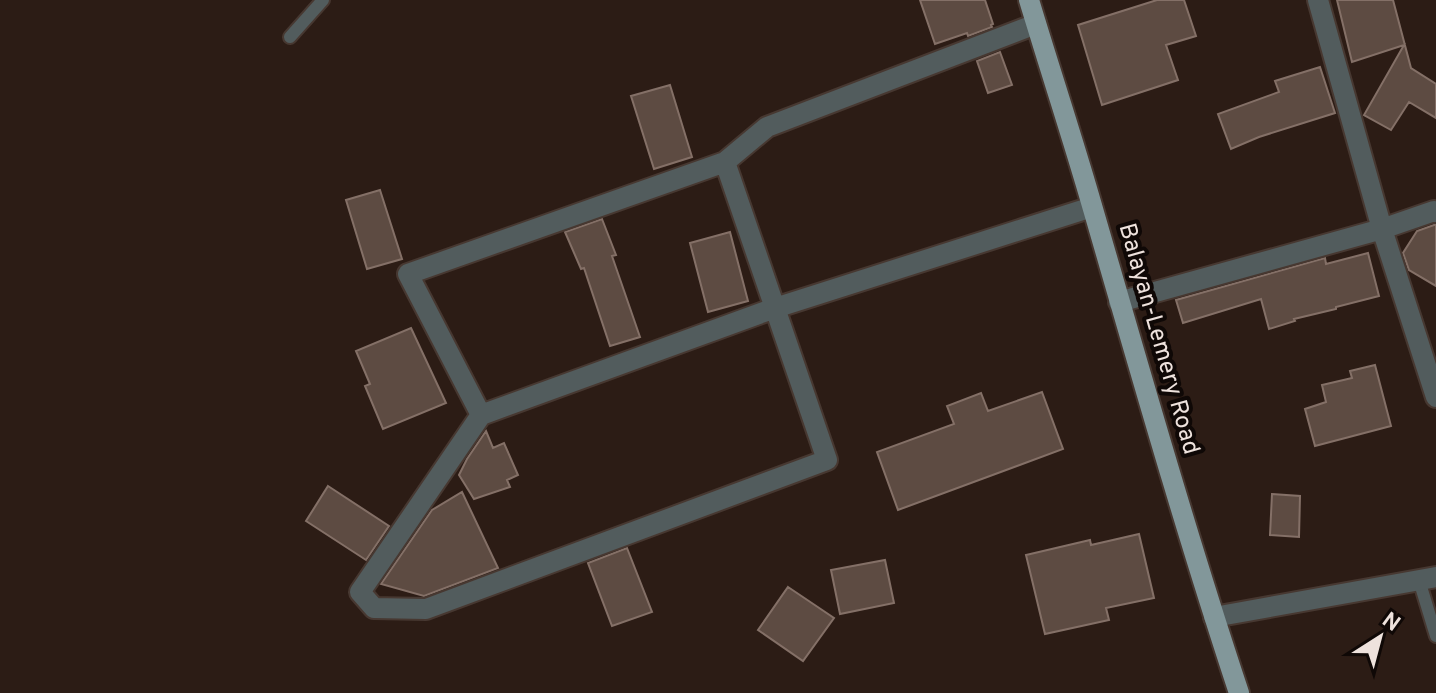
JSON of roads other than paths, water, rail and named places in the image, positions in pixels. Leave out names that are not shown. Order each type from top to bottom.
[{"type":"main road","name":"Balayan-Lemery Road","points":[[1029,0],[1239,693]]},
{"type":"street","points":[[1318,0],[1382,229],[1436,397]]},
{"type":"street","points":[[481,415],[408,274],[725,162],[767,127],[1036,24]]},
{"type":"street","points":[[725,162],[775,308],[827,460],[426,609],[374,608],[360,592],[481,415],[775,308],[1092,207]]},
{"type":"street","points":[[1119,302],[1382,229],[1435,210]]},
{"type":"street","points":[[1214,617],[1427,578]]},
{"type":"lane","points":[[290,37],[323,0]]},
{"type":"lane","points":[[1427,578],[1436,636]]}]
